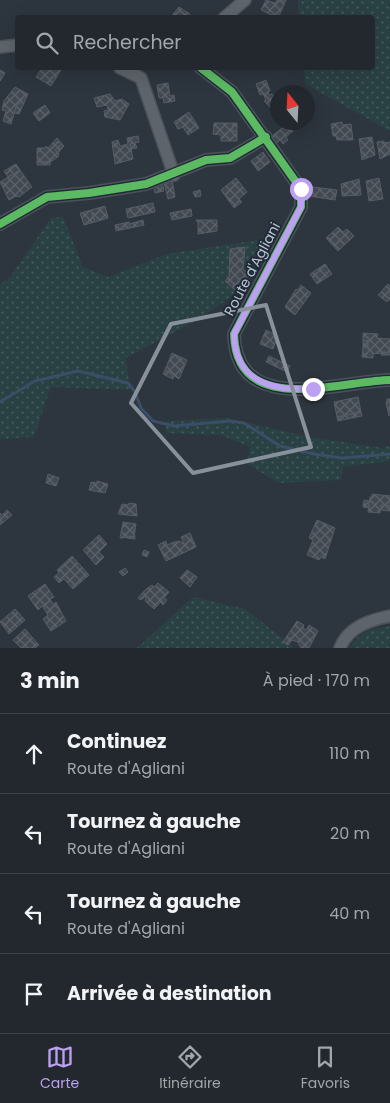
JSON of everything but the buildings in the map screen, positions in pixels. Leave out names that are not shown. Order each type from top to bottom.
[{"type":"street","points":[[228,15],[245,0]]},
{"type":"street","points":[[0,47],[15,45]]},
{"type":"street","points":[[124,70],[141,78],[174,175]]},
{"type":"street","name":"Route d'Agliani","points":[[204,70],[232,92],[266,137],[301,189],[301,207],[234,334],[234,348],[241,365],[251,376],[270,385],[293,390],[390,380]]},
{"type":"street","points":[[0,224],[46,197],[89,194],[146,184],[174,175],[206,160],[230,158],[266,137]]},
{"type":"street","points":[[340,648],[343,641],[357,627],[371,620],[390,616]]},
{"type":"highlighted area","points":[[266,305],[311,447],[193,473],[131,403],[171,324]]},
{"type":"green space","points":[[298,0],[390,0],[390,131],[315,90],[315,85],[305,84],[304,70],[375,70],[375,15],[299,15]]},
{"type":"green space","points":[[63,217],[83,267],[108,277],[167,254],[277,237],[258,269],[242,287],[195,321],[126,358],[130,390],[51,387],[34,437],[0,439],[0,285],[10,277],[51,218]]},
{"type":"green space","points":[[227,418],[315,438],[382,448],[390,446],[390,461],[343,467],[341,480],[279,483],[247,464],[250,447],[221,435],[166,433],[165,421]]},
{"type":"green space","points":[[193,597],[245,609],[295,648],[137,648]]},
{"type":"green space","points":[[390,626],[390,648],[350,648],[362,634]]},
{"type":"waterway","points":[[0,402],[35,381],[78,371],[128,383],[135,392],[141,408],[153,421],[174,426],[230,421],[244,423],[280,446],[314,454],[342,458],[390,454]]},
{"type":"cycle path","points":[[204,70],[232,92],[301,189],[301,207],[234,334],[239,360],[252,377],[271,386],[294,389],[319,388],[390,380]]},
{"type":"cycle path","points":[[0,224],[47,197],[89,193],[146,184],[206,160],[230,158],[266,137]]},
{"type":"route","points":[[301,189],[301,207],[234,334],[234,348],[241,365],[251,376],[270,385],[293,390],[313,389]]}]
